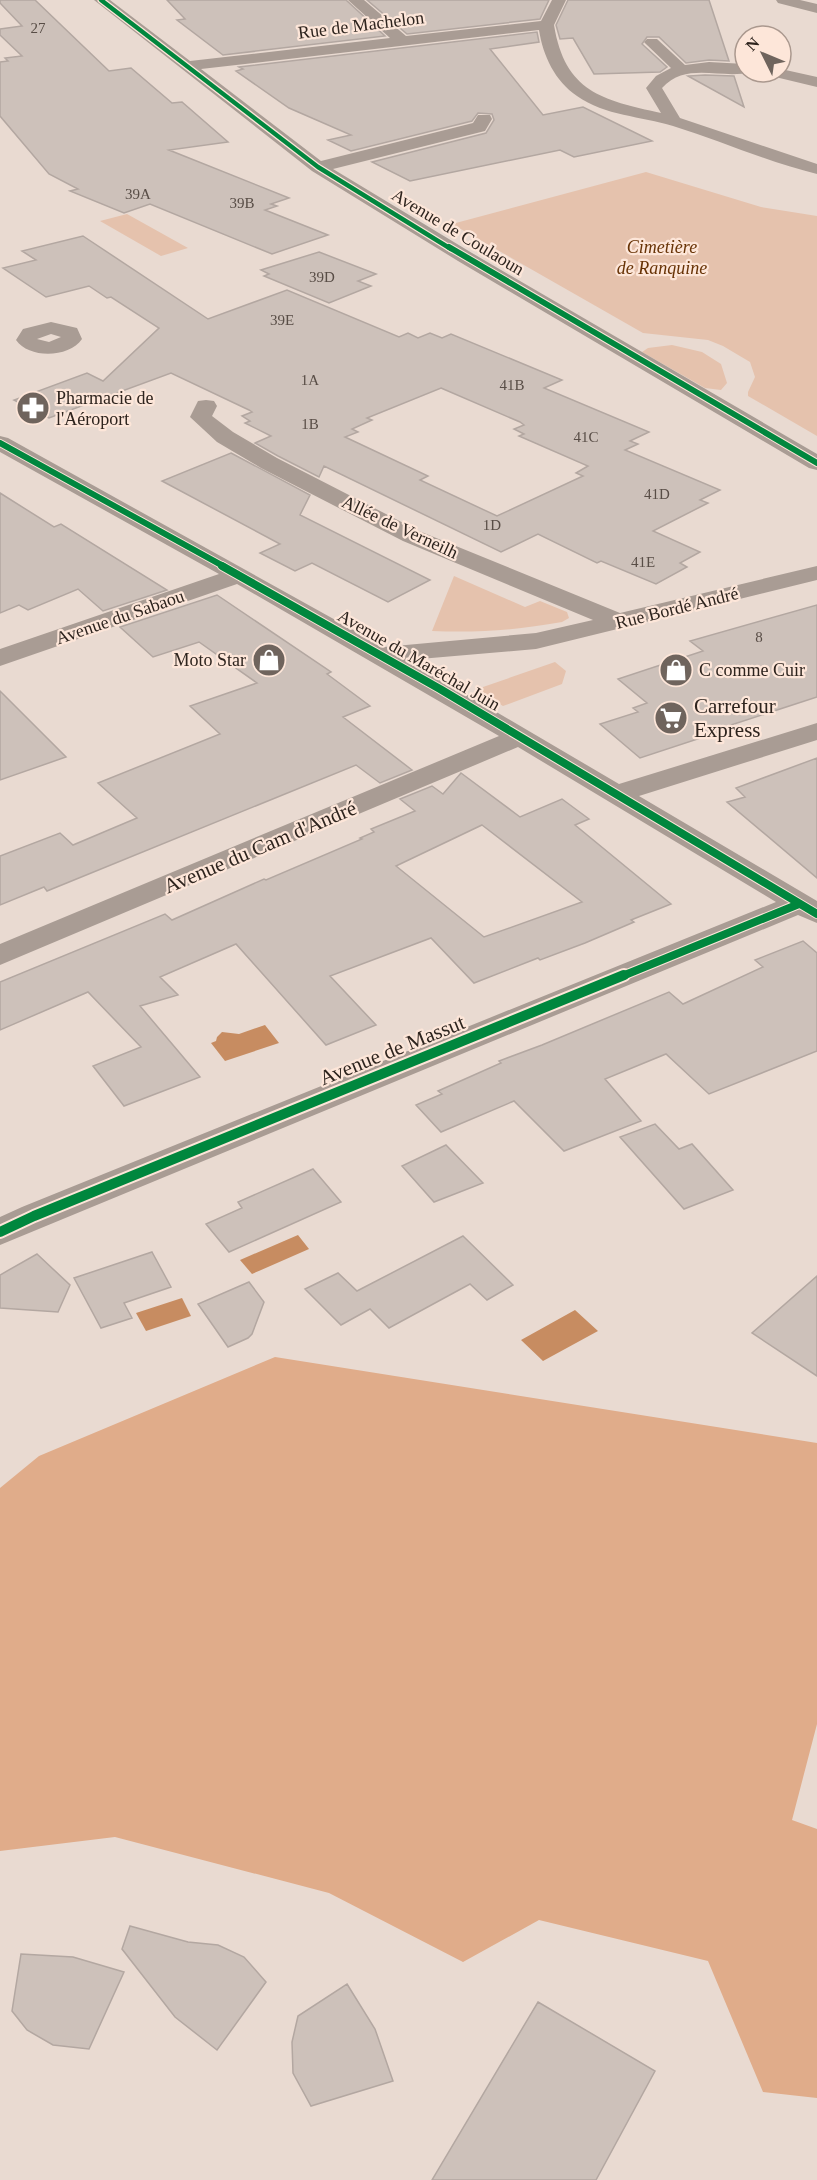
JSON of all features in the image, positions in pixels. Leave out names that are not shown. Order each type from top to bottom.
[{"type":"street","name":"Avenue de Coulaoun","points":[[101,0],[318,167],[465,257],[817,463]]},
{"type":"street","points":[[355,0],[401,40]]},
{"type":"street","points":[[559,0],[546,24],[550,51],[561,72],[580,91],[599,103],[623,111],[674,121],[787,161],[817,169]]},
{"type":"street","points":[[783,0],[817,9]]},
{"type":"street","name":"Rue de Machelon","points":[[189,66],[546,24]]},
{"type":"street","points":[[652,42],[682,70]]},
{"type":"street","points":[[674,121],[654,88],[659,81],[682,70],[733,69]]},
{"type":"street","points":[[793,77],[817,82]]},
{"type":"street","points":[[318,167],[478,127],[484,119]]},
{"type":"street","name":"Allée de Verneilh","points":[[206,406],[201,417],[225,437],[269,463],[411,536],[620,622]]},
{"type":"street","name":"Avenue du Maréchal Juin","points":[[0,443],[240,575],[440,689],[808,909]]},
{"type":"street","name":"Rue Bordé André","points":[[379,655],[536,641],[817,573]]},
{"type":"street","name":"Avenue du Sabaou","points":[[2,656],[240,575]]},
{"type":"street","name":"Rue Bordé André","points":[[440,689],[448,675],[536,641]]},
{"type":"street","points":[[615,794],[817,731]]},
{"type":"street","name":"Avenue du Cam d'André","points":[[0,955],[519,737]]},
{"type":"street","name":"Avenue de Massut","points":[[0,1232],[34,1216],[808,909]]},
{"type":"green space","name":"Cimetière de Ranquine","points":[[646,172],[761,207],[817,216],[817,436],[748,396],[755,377],[750,362],[723,346],[708,340],[643,333],[452,224]]},
{"type":"green space","points":[[127,214],[188,248],[161,256],[100,221]]},
{"type":"green space","points":[[672,345],[702,352],[721,364],[727,383],[721,390],[705,388],[642,352],[648,348]]},
{"type":"green space","points":[[454,576],[525,607],[540,601],[567,612],[569,618],[562,622],[513,629],[465,632],[432,631]]},
{"type":"green space","points":[[555,662],[566,671],[562,684],[503,706],[481,693],[483,687]]},
{"type":"shaded area","points":[[265,1025],[279,1043],[225,1061],[211,1043],[216,1041],[222,1032],[239,1034]]},
{"type":"shaded area","points":[[298,1235],[309,1249],[252,1274],[240,1260]]},
{"type":"shaded area","points":[[182,1298],[191,1316],[146,1331],[136,1313]]},
{"type":"shaded area","points":[[575,1310],[598,1331],[543,1361],[521,1340]]},
{"type":"shaded area","points":[[275,1357],[817,1443],[817,1724],[792,1820],[817,1829],[817,2098],[763,2092],[708,1961],[539,1920],[463,1962],[329,1893],[115,1837],[0,1851],[0,1488],[39,1456]]},
{"type":"building","points":[[0,0],[35,0],[109,71],[131,68],[172,103],[182,102],[228,142],[169,150],[289,198],[271,204],[277,206],[265,210],[328,235],[272,254],[150,204],[124,213],[70,191],[78,189],[49,174],[0,116],[0,62],[8,61],[5,58],[22,56],[0,35],[0,29],[22,26],[0,3]]},
{"type":"building","points":[[167,0],[346,0],[385,36],[223,55],[177,20],[185,19]]},
{"type":"building","points":[[367,0],[549,0],[540,19],[407,34]]},
{"type":"building","points":[[568,0],[709,0],[729,61],[709,60],[686,63],[659,37],[647,37],[642,44],[667,67],[660,72],[594,74],[573,38],[560,39],[556,25]]},
{"type":"building","points":[[537,32],[539,42],[490,49],[543,115],[583,107],[652,141],[574,157],[560,150],[410,181],[372,162],[486,133],[494,120],[492,114],[478,113],[472,121],[351,151],[328,140],[351,135],[289,108],[236,71],[243,69],[239,67]]},
{"type":"building","points":[[688,76],[733,76],[733,84],[737,84],[744,107]]},
{"type":"building","points":[[83,236],[208,319],[287,290],[399,337],[408,333],[418,338],[430,333],[442,338],[451,334],[562,380],[544,388],[649,432],[630,441],[638,444],[625,450],[720,490],[700,500],[708,503],[653,531],[700,552],[680,563],[687,567],[656,584],[601,561],[597,563],[538,534],[501,552],[324,466],[319,477],[278,456],[255,443],[271,436],[245,423],[250,421],[242,416],[252,412],[171,373],[49,418],[14,400],[87,373],[103,381],[159,328],[111,297],[107,298],[89,286],[46,297],[3,268],[36,260],[22,251]],"holes":[[[441,388],[524,425],[514,429],[524,434],[519,436],[588,466],[576,473],[583,476],[497,516],[420,480],[428,476],[345,437],[358,432],[352,429],[372,420],[367,418]]]},
{"type":"building","points":[[319,252],[376,274],[358,281],[371,286],[329,303],[264,276],[269,274],[261,270]]},
{"type":"building","points":[[231,453],[310,495],[300,515],[430,580],[388,602],[312,563],[295,571],[260,553],[280,544],[162,481]]},
{"type":"building","points":[[0,493],[54,527],[61,524],[167,590],[103,611],[78,589],[28,610],[19,605],[0,613]]},
{"type":"building","points":[[217,595],[331,672],[327,674],[370,706],[343,717],[412,770],[380,783],[356,765],[47,891],[44,887],[0,905],[0,856],[60,833],[73,845],[137,818],[98,783],[220,734],[190,706],[257,683],[199,642],[153,657],[120,627]]},
{"type":"building","points":[[817,605],[817,697],[640,758],[600,724],[638,712],[633,708],[647,703],[618,679],[703,651],[690,641]]},
{"type":"building","points":[[0,691],[66,757],[0,780]]},
{"type":"building","points":[[817,758],[817,878],[727,802],[745,797],[736,788]]},
{"type":"building","points":[[461,773],[520,817],[562,799],[589,819],[575,825],[671,904],[631,920],[634,922],[585,943],[540,960],[538,958],[474,983],[431,938],[330,976],[376,1025],[326,1045],[236,944],[160,977],[178,995],[140,1006],[200,1077],[124,1106],[93,1066],[141,1047],[88,992],[0,1030],[0,982],[165,914],[172,920],[362,839],[360,838],[374,832],[371,829],[415,811],[400,799],[432,786],[443,794]],"holes":[[[482,825],[582,902],[484,937],[396,866]]]},
{"type":"building","points":[[803,941],[817,953],[817,1051],[709,1094],[666,1054],[605,1079],[641,1121],[564,1151],[514,1101],[441,1132],[416,1105],[442,1094],[438,1091],[501,1063],[499,1061],[669,992],[683,1004],[763,967],[755,960]]},
{"type":"building","points":[[655,1124],[679,1149],[692,1144],[733,1190],[684,1209],[620,1137]]},
{"type":"building","points":[[446,1145],[483,1183],[434,1202],[402,1166]]},
{"type":"building","points":[[313,1169],[341,1202],[229,1252],[206,1224],[242,1208],[238,1202]]},
{"type":"building","points":[[463,1236],[513,1285],[487,1300],[470,1284],[389,1328],[370,1309],[341,1325],[305,1289],[338,1273],[357,1291]]},
{"type":"building","points":[[152,1252],[171,1287],[124,1303],[132,1318],[101,1328],[74,1278]]},
{"type":"building","points":[[37,1254],[70,1285],[58,1312],[0,1308],[0,1275]]},
{"type":"building","points":[[817,1276],[817,1376],[752,1333]]},
{"type":"building","points":[[249,1282],[264,1302],[252,1334],[228,1347],[198,1304]]},
{"type":"building","points":[[130,1926],[188,1942],[218,1945],[244,1957],[266,1982],[217,2050],[175,2017],[122,1949]]},
{"type":"building","points":[[21,1954],[73,1957],[124,1972],[89,2049],[53,2045],[27,2030],[12,2011]]},
{"type":"building","points":[[347,1984],[375,2029],[393,2081],[311,2106],[293,2073],[292,2042],[298,2016]]},
{"type":"building","points":[[538,2002],[655,2071],[596,2180],[432,2180]]},
{"type":"cycle path","points":[[101,0],[318,167],[465,257],[817,463]]},
{"type":"cycle path","points":[[0,443],[440,689],[817,914]]},
{"type":"cycle path","points":[[0,1232],[34,1216],[799,904]]},
{"type":"place","name":"Pharmacie de l'Aéroport","points":[[33,408]]},
{"type":"place","name":"Moto Star","points":[[269,660]]},
{"type":"place","name":"C comme Cuir","points":[[676,670]]},
{"type":"place","name":"Carrefour Express","points":[[671,718]]}]
